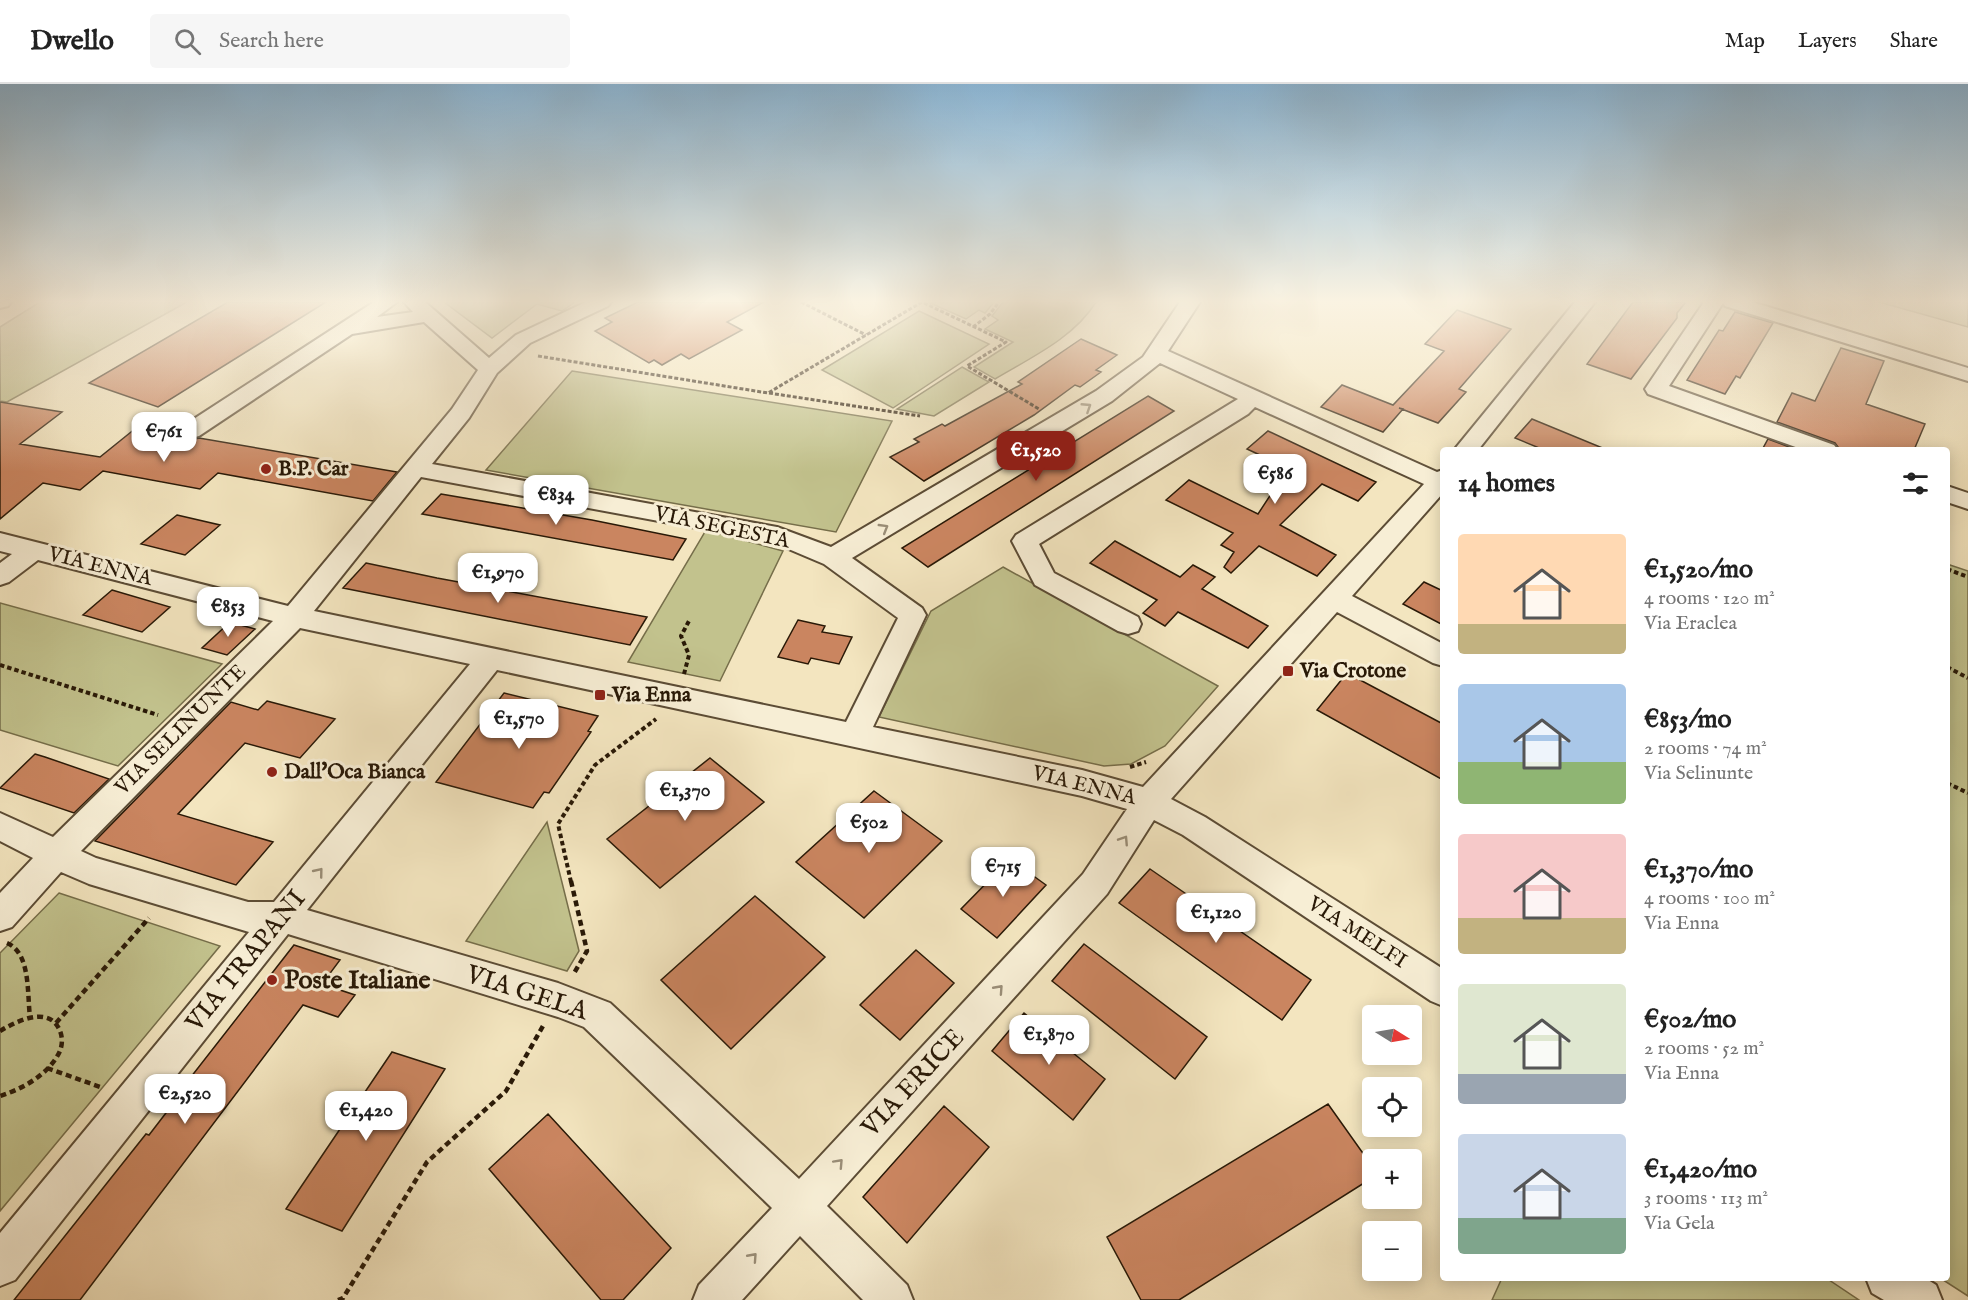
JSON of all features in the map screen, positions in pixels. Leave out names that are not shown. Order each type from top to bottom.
[{"type":"street","points":[[191,431],[300,359]]},
{"type":"street","points":[[478,359],[489,369]]},
{"type":"street","name":"VIA SELINUNTE","points":[[2,929],[57,854],[294,617],[417,469],[461,413],[489,369],[501,359]]},
{"type":"street","points":[[834,558],[1071,417],[1104,396],[1151,359]]},
{"type":"street","points":[[1167,359],[1440,481]]},
{"type":"street","points":[[1468,447],[1539,359]]},
{"type":"street","points":[[1676,359],[1656,388],[1818,447]]},
{"type":"street","points":[[1915,359],[1968,375]]},
{"type":"street","points":[[1128,624],[1044,579],[1025,541],[1240,409],[1252,398]]},
{"type":"street","name":"VIA SEGESTA","points":[[417,469],[777,535],[834,558],[913,615],[855,734]]},
{"type":"street","points":[[1149,802],[1440,484]]},
{"type":"street","points":[[1950,495],[1968,501]]},
{"type":"street","name":"VIA ENNA","points":[[0,542],[294,617],[1082,783],[1149,802]]},
{"type":"street","points":[[0,576],[34,550]]},
{"type":"street","points":[[1334,598],[1440,654]]},
{"type":"street","name":"VIA TRAPANI","points":[[0,1265],[491,658]]},
{"type":"street","name":"VIA MELFI","points":[[1149,802],[1194,826],[1440,987]]},
{"type":"street","name":"VIA ERICE","points":[[714,1300],[1095,884],[1149,802]]},
{"type":"street","name":"VIA GELA","points":[[0,826],[89,870],[248,917],[282,917],[558,1000],[597,1015],[799,1206],[892,1300]]},
{"type":"street","points":[[1892,1281],[1921,1300]]},
{"type":"path","points":[[552,359],[920,416]]},
{"type":"path","points":[[768,393],[826,359]]},
{"type":"path","points":[[979,359],[967,366],[1045,412]]},
{"type":"path","points":[[1950,570],[1968,577]]},
{"type":"path","points":[[679,679],[685,673],[689,659],[689,650],[681,636],[690,619]]},
{"type":"path","points":[[0,665],[167,718]]},
{"type":"path","points":[[1950,669],[1968,678]]},
{"type":"path","points":[[1950,785],[1968,794]]},
{"type":"path","points":[[56,1023],[151,915]]},
{"type":"path","points":[[2,929],[23,958],[30,1017]]},
{"type":"path","points":[[0,1031],[10,1024],[30,1017],[45,1017],[56,1023],[61,1031],[62,1042],[57,1055],[47,1068],[18,1090],[0,1096]]},
{"type":"path","points":[[47,1068],[107,1090]]},
{"type":"green space","points":[[0,359],[85,359],[7,402],[0,401]]},
{"type":"green space","points":[[841,359],[967,359],[893,408],[822,370]]},
{"type":"green space","points":[[987,359],[1030,359],[995,379],[974,367]]},
{"type":"green space","points":[[962,367],[989,382],[934,416],[897,409]]},
{"type":"green space","points":[[572,371],[892,421],[836,532],[486,470]]},
{"type":"green space","points":[[706,530],[783,551],[720,681],[628,662]]},
{"type":"green space","points":[[1950,565],[1968,571],[1968,1296],[1945,1281],[1950,1281]]},
{"type":"green space","points":[[1003,567],[1218,686],[1165,746],[1131,764],[1104,766],[879,717],[931,611]]},
{"type":"green space","points":[[0,603],[222,664],[118,766],[0,730]]},
{"type":"green space","points":[[547,822],[579,951],[567,971],[466,941]]},
{"type":"green space","points":[[59,893],[220,946],[0,1211],[0,953]]},
{"type":"green space","points":[[1501,1281],[1830,1281],[1859,1300],[1492,1300]]},
{"type":"building","points":[[131,359],[235,359],[158,407],[89,383]]},
{"type":"building","points":[[642,359],[673,359],[662,365],[654,360],[649,363]]},
{"type":"building","points":[[1052,359],[1112,359],[1096,370],[1101,372],[1080,387],[1075,385],[1034,415],[924,481],[890,457],[919,442],[914,439],[942,424],[945,426],[1022,384],[1018,382]]},
{"type":"building","points":[[1437,359],[1485,359],[1459,389],[1466,392],[1438,423],[1403,409],[1383,432],[1321,407],[1342,385],[1393,405]]},
{"type":"building","points":[[1591,359],[1646,359],[1631,379],[1587,364]]},
{"type":"building","points":[[1701,359],[1752,359],[1740,378],[1736,376],[1725,394],[1687,380]]},
{"type":"building","points":[[1836,359],[1877,359],[1884,361],[1866,404],[1925,424],[1915,447],[1838,447],[1835,443],[1777,422],[1792,393],[1815,401]]},
{"type":"building","points":[[1148,396],[1174,411],[928,567],[902,548]]},
{"type":"building","points":[[0,402],[62,412],[20,444],[100,457],[136,428],[180,435],[190,440],[199,438],[397,472],[373,501],[218,473],[200,489],[103,471],[80,490],[43,483],[0,519]]},
{"type":"building","points":[[1532,419],[1600,447],[1537,447],[1515,438]]},
{"type":"building","points":[[1268,431],[1376,482],[1358,501],[1322,484],[1280,525],[1336,555],[1317,576],[1259,546],[1231,573],[1224,567],[1234,552],[1221,545],[1233,533],[1166,500],[1189,480],[1258,514],[1288,468],[1247,449]]},
{"type":"building","points":[[1768,439],[1789,447],[1764,447]]},
{"type":"building","points":[[441,494],[686,539],[673,560],[422,514]]},
{"type":"building","points":[[177,515],[220,525],[185,555],[141,544]]},
{"type":"building","points":[[1115,541],[1180,577],[1193,565],[1215,577],[1202,589],[1268,626],[1248,648],[1178,612],[1165,626],[1143,613],[1157,600],[1090,563]]},
{"type":"building","points":[[366,563],[647,617],[630,645],[343,588]]},
{"type":"building","points":[[1424,582],[1440,590],[1440,623],[1403,604]]},
{"type":"building","points":[[112,590],[170,607],[142,632],[83,615]]},
{"type":"building","points":[[798,620],[825,626],[822,632],[852,637],[839,664],[811,658],[808,664],[778,657]]},
{"type":"building","points":[[230,622],[255,629],[227,655],[202,648]]},
{"type":"building","points":[[1347,673],[1440,722],[1440,778],[1317,710]]},
{"type":"building","points":[[504,693],[598,716],[588,731],[591,732],[549,793],[544,792],[533,808],[436,782]]},
{"type":"building","points":[[267,701],[335,719],[300,758],[245,743],[178,814],[273,842],[236,885],[95,841],[231,702],[258,710]]},
{"type":"building","points":[[35,754],[109,779],[74,813],[0,788]]},
{"type":"building","points":[[710,758],[764,802],[660,888],[607,839]]},
{"type":"building","points":[[874,791],[942,841],[864,918],[796,862]]},
{"type":"building","points":[[1010,859],[1046,885],[997,938],[961,909]]},
{"type":"building","points":[[1150,869],[1311,980],[1282,1020],[1119,903]]},
{"type":"building","points":[[755,896],[825,957],[731,1049],[661,980]]},
{"type":"building","points":[[1084,944],[1207,1037],[1175,1079],[1052,981]]},
{"type":"building","points":[[294,945],[340,960],[322,984],[355,995],[338,1017],[303,1005],[80,1300],[14,1300],[146,1134],[149,1135],[189,1083],[187,1082]]},
{"type":"building","points":[[916,950],[954,983],[900,1040],[860,1005]]},
{"type":"building","points":[[1024,1013],[1105,1079],[1073,1120],[992,1051]]},
{"type":"building","points":[[392,1052],[445,1069],[342,1231],[286,1209]]},
{"type":"building","points":[[1328,1104],[1362,1152],[1362,1184],[1179,1300],[1141,1300],[1107,1237]]},
{"type":"building","points":[[944,1106],[989,1147],[907,1243],[863,1197]]},
{"type":"building","points":[[548,1114],[671,1248],[623,1300],[601,1300],[489,1169]]},
{"type":"place","name":"B.P. Car","points":[[266,469]]},
{"type":"place","name":"Via Crotone","points":[[1288,671]]},
{"type":"place","name":"Via Enna","points":[[600,695]]},
{"type":"place","name":"Dall'Oca Bianca","points":[[272,772]]},
{"type":"place","name":"Poste Italiane","points":[[272,980]]}]
